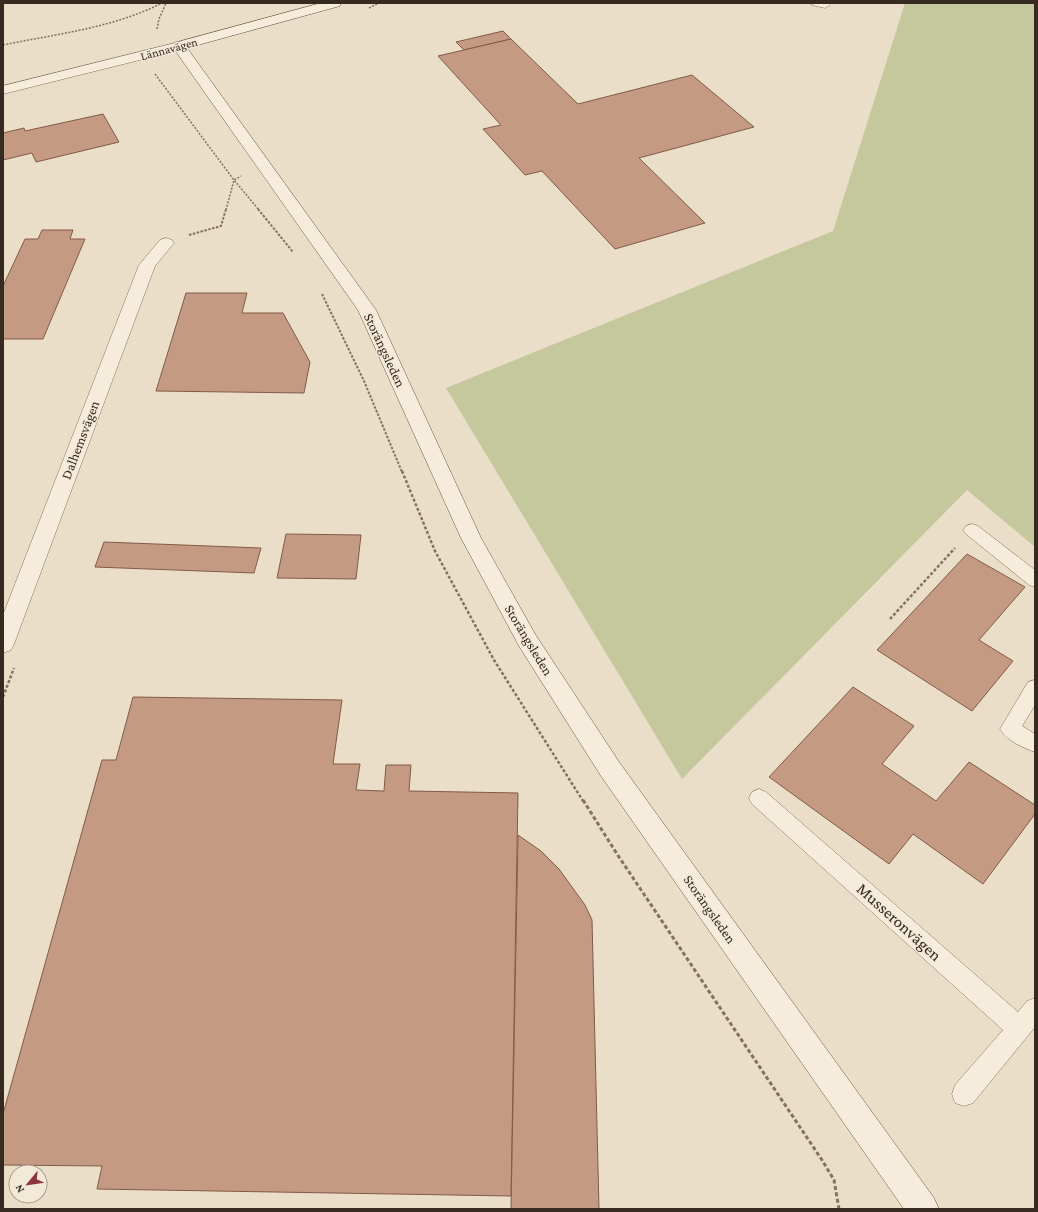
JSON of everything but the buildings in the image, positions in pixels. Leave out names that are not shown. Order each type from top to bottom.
[{"type":"main road","name":"Lännavägen","points":[[3,90],[180,46],[335,3]]},
{"type":"main road","name":"Storängsleden","points":[[180,46],[367,310],[471,538],[527,640],[610,769],[923,1209]]},
{"type":"main road","name":"Dalhemsvägen","points":[[3,644],[147,265],[166,242]]},
{"type":"lane","points":[[972,530],[1035,580]]},
{"type":"lane","points":[[1035,688],[1010,729],[1035,744]]},
{"type":"lane","name":"Musseronvägen","points":[[759,798],[1019,1029]]},
{"type":"lane","points":[[964,1094],[1035,1009]]},
{"type":"path","points":[[3,45],[106,24],[142,13],[162,3]]},
{"type":"path","points":[[156,34],[159,19],[166,3]]},
{"type":"path","points":[[368,8],[379,3]]},
{"type":"path","points":[[166,242],[221,226],[234,180],[244,174]]},
{"type":"path","points":[[890,619],[972,530]]},
{"type":"green space","points":[[905,3],[1035,3],[1035,547],[967,490],[682,779],[446,388],[833,231]]}]
